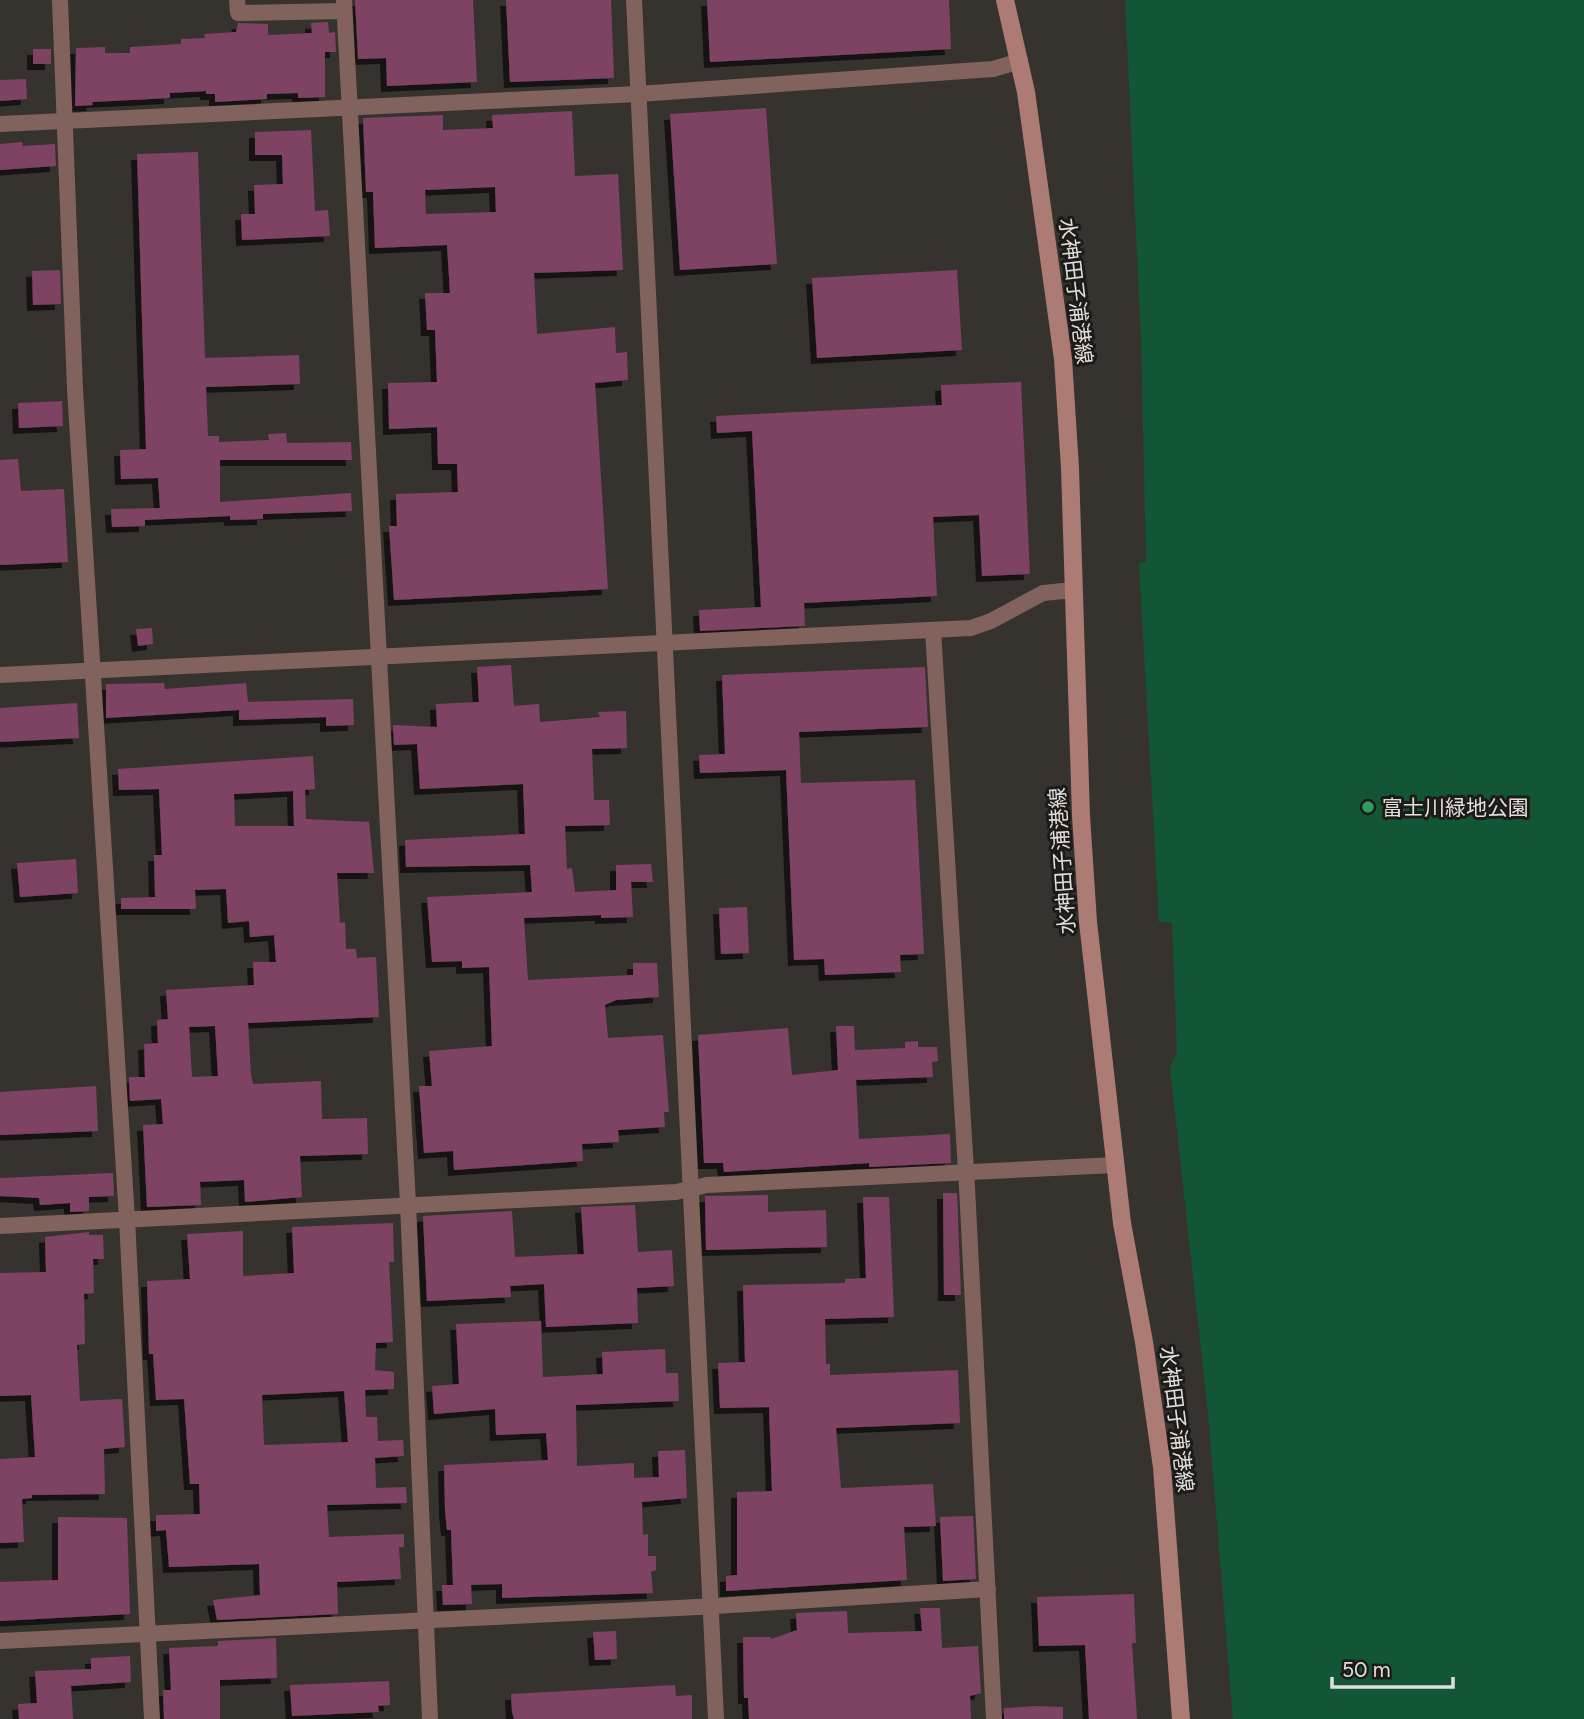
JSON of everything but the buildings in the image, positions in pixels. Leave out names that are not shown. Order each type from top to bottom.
[{"type":"main road","name":"水神田子浦港線","points":[[1005,0],[1020,61],[1063,359],[1069,425],[1083,852],[1115,1165],[1162,1467],[1181,1719]]},
{"type":"street","points":[[61,0],[75,389],[127,1219],[152,1719]]},
{"type":"street","points":[[237,0],[237,13],[344,6],[408,1205],[428,1609],[425,1621],[430,1719]]},
{"type":"street","points":[[634,0],[663,643],[713,1605],[716,1719]]},
{"type":"street","points":[[0,124],[638,93],[993,69],[1020,61]]},
{"type":"street","points":[[0,675],[933,630],[981,625],[1043,593],[1073,590]]},
{"type":"street","points":[[933,630],[994,1719]]},
{"type":"street","points":[[0,1226],[691,1189],[707,1185],[1115,1165]]},
{"type":"street","points":[[0,1641],[149,1636],[988,1589]]},
{"type":"green space","name":"富士川緑地公園","points":[[1125,0],[1584,0],[1584,1719],[1233,1719],[1208,1413],[1170,1067],[1177,1053],[1172,922],[1159,922],[1139,563],[1146,562],[1141,337]]},
{"type":"place","name":"富士川緑地公園","points":[[1368,807]]}]
